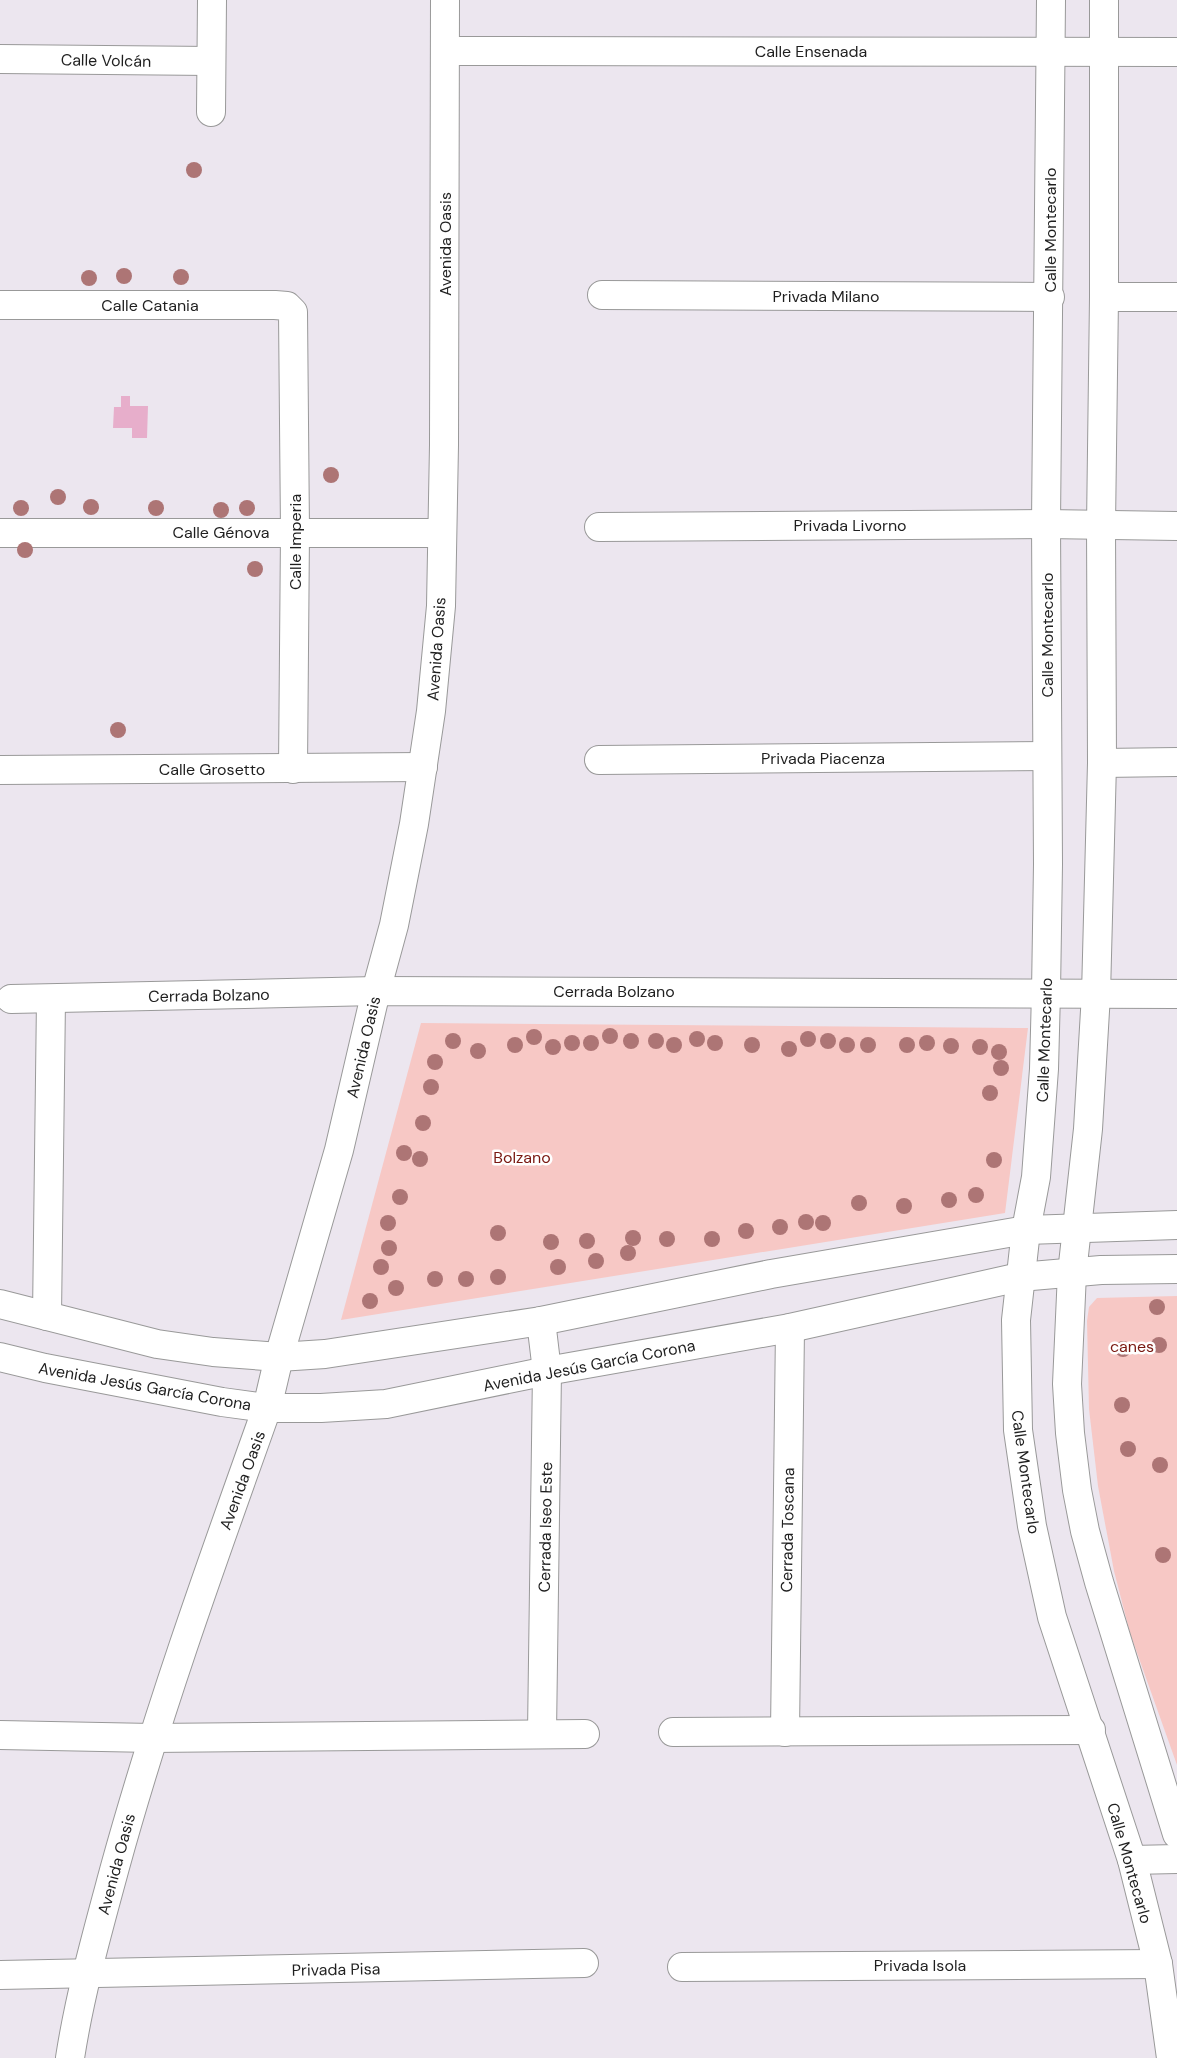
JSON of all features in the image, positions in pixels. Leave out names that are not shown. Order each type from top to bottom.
[{"type":"street","points":[[212,0],[212,112]]},
{"type":"street","name":"Avenida Oasis","points":[[70,2058],[87,1974],[134,1796],[152,1738],[267,1408],[279,1357],[339,1150],[376,991],[394,924],[423,767],[437,662],[440,606],[446,362],[445,0]]},
{"type":"street","name":"Calle Montecarlo","points":[[1051,0],[1050,297],[1046,524],[1046,992],[1044,1069],[1036,1177],[1026,1230],[1016,1320],[1018,1430],[1032,1526],[1052,1617],[1091,1730],[1132,1860],[1158,1964],[1171,2058]]},
{"type":"street","points":[[1104,0],[1104,297],[1101,526],[1102,763],[1096,994],[1088,1129],[1072,1272],[1067,1384],[1070,1433],[1077,1490],[1085,1531],[1177,1834]]},
{"type":"street","name":"Calle Ensenada","points":[[445,51],[1177,52]]},
{"type":"street","name":"Calle Volcán","points":[[0,59],[212,61]]},
{"type":"street","name":"Privada Milano","points":[[602,295],[1050,297]]},
{"type":"street","points":[[1104,297],[1177,297]]},
{"type":"street","name":"Calle Catania","points":[[0,305],[275,305],[290,308],[294,316]]},
{"type":"street","name":"Calle Imperia","points":[[293,769],[294,316]]},
{"type":"street","name":"Privada Livorno","points":[[599,527],[1046,524],[1177,526]]},
{"type":"street","name":"Calle Génova","points":[[0,533],[441,533]]},
{"type":"street","name":"Privada Piacenza","points":[[599,760],[1047,756]]},
{"type":"street","points":[[1102,763],[1177,762]]},
{"type":"street","name":"Calle Grosetto","points":[[0,770],[423,767]]},
{"type":"street","name":"Cerrada Bolzano","points":[[11,998],[376,991],[1046,992],[1177,994]]},
{"type":"street","points":[[47,1316],[51,998]]},
{"type":"street","points":[[0,1304],[157,1344],[213,1352],[279,1357],[325,1354],[541,1321],[771,1274],[1026,1230],[1177,1225]]},
{"type":"street","name":"Avenida Jesús García Corona","points":[[0,1356],[45,1368],[173,1394],[267,1408],[322,1408],[386,1404],[547,1371],[790,1328],[1020,1277],[1072,1272],[1177,1270]]},
{"type":"street","name":"Cerrada Iseo Este","points":[[541,1321],[547,1371],[542,1733]]},
{"type":"street","name":"Cerrada Toscana","points":[[785,1732],[790,1328]]},
{"type":"street","points":[[673,1732],[1091,1730]]},
{"type":"street","points":[[0,1735],[152,1738],[585,1734]]},
{"type":"street","points":[[1132,1860],[1177,1859]]},
{"type":"street","name":"Privada Pisa","points":[[0,1975],[584,1963]]},
{"type":"street","name":"Privada Isola","points":[[682,1967],[1158,1964]]},
{"type":"shaded area","points":[[121,396],[130,396],[130,406],[148,406],[147,438],[132,438],[132,428],[113,428],[114,407],[121,407]]},
{"type":"green space","name":"Bolzano","points":[[421,1023],[1028,1028],[1005,1213],[341,1320]]},
{"type":"green space","name":"canes","points":[[1177,1296],[1177,1765],[1130,1633],[1114,1571],[1098,1486],[1089,1409],[1087,1321],[1089,1307],[1097,1298]]}]
